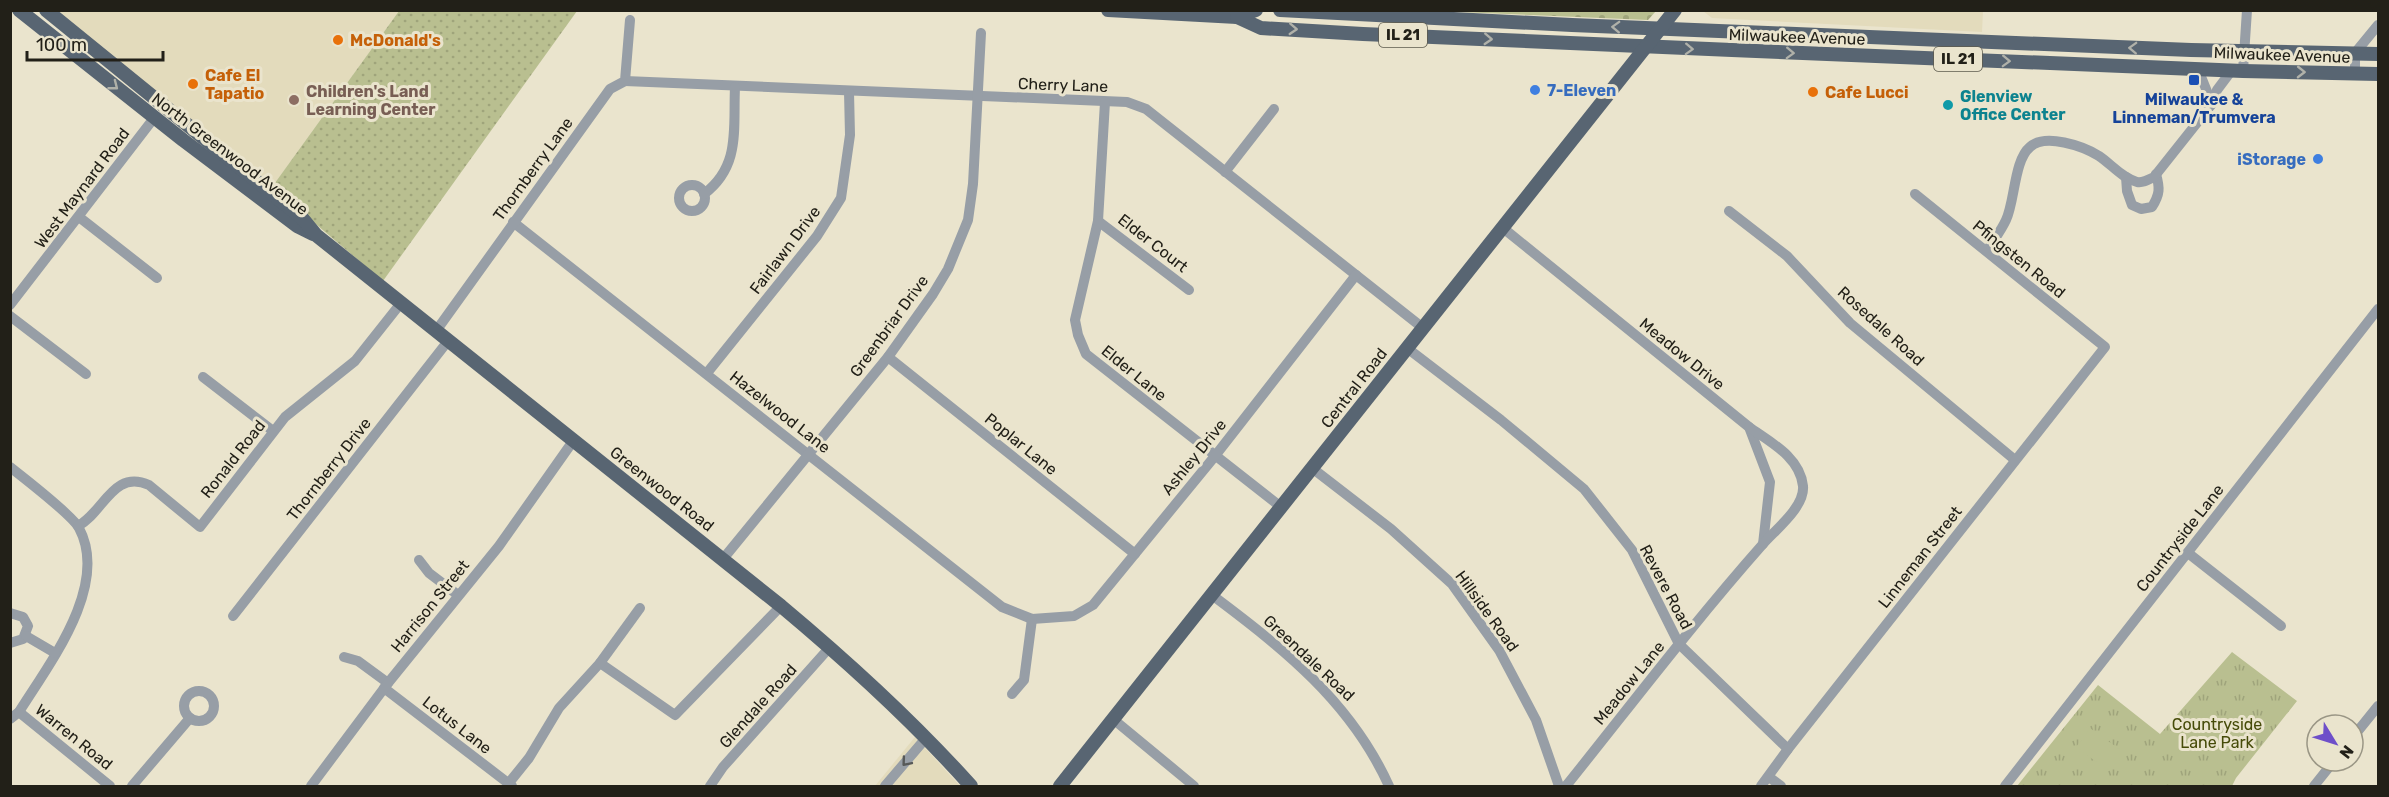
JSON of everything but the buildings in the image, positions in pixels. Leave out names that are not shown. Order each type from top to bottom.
[{"type":"main road","name":"North Greenwood Avenue","points":[[19,10],[154,118],[297,226],[316,236]]},
{"type":"main road","points":[[1108,10],[1237,17],[1256,10]]},
{"type":"main road","name":"Milwaukee Avenue","points":[[1280,10],[1905,39],[2379,54]]},
{"type":"main road","name":"Central Road","points":[[1060,786],[1675,10]]},
{"type":"main road","name":"North Greenwood Avenue","points":[[48,12],[302,218],[316,236]]},
{"type":"main road","name":"Milwaukee Avenue","points":[[1237,17],[1261,28],[1646,47],[2379,74]]},
{"type":"main road","points":[[1820,54],[1835,49],[1892,52],[1900,48],[1905,39]]},
{"type":"main road","name":"Greenwood Road","points":[[316,236],[723,559],[830,647],[926,738],[971,786]]},
{"type":"street","points":[[1987,251],[2007,220],[2022,159],[2028,148],[2038,141],[2056,142],[2088,150],[2126,177],[2137,182],[2146,182],[2156,174],[2212,104],[2217,90],[2237,70],[2243,51],[2247,10]]},
{"type":"street","points":[[626,81],[630,20]]},
{"type":"street","points":[[2355,73],[2355,53],[2379,25]]},
{"type":"street","name":"Greenbriar Drive","points":[[723,559],[888,357],[933,294],[958,246],[968,220],[973,184],[981,33]]},
{"type":"street","points":[[2199,69],[2212,104]]},
{"type":"street","name":"Cherry Lane","points":[[626,81],[1127,102],[1146,109],[1423,328]]},
{"type":"street","name":"Thornberry Lane","points":[[436,331],[610,89],[626,81]]},
{"type":"street","points":[[704,194],[725,173],[732,158],[735,87]]},
{"type":"street","name":"Fairlawn Drive","points":[[707,374],[817,236],[841,198],[850,135],[849,92]]},
{"type":"street","name":"Elder Lane","points":[[1105,102],[1098,220],[1075,320],[1086,354],[1281,507]]},
{"type":"street","points":[[1225,172],[1274,109]]},
{"type":"street","name":"West Maynard Road","points":[[10,305],[154,118]]},
{"type":"street","points":[[2126,177],[2127,191],[2132,205],[2141,209],[2152,207],[2158,198],[2160,186],[2156,174]]},
{"type":"street","name":"Pfingsten Road","points":[[1915,194],[2104,346]]},
{"type":"street","name":"Rosedale Road","points":[[1729,211],[1787,256],[1850,323],[2015,460]]},
{"type":"street","points":[[79,217],[157,278]]},
{"type":"street","name":"Elder Court","points":[[1098,220],[1189,290]]},
{"type":"street","name":"Hazelwood Lane","points":[[513,222],[1002,607],[1032,619]]},
{"type":"street","name":"Meadow Drive","points":[[1503,228],[1749,427],[1794,460],[1804,487],[1796,509],[1763,544]]},
{"type":"street","name":"Ashley Drive","points":[[1032,619],[1074,616],[1093,605],[1215,456],[1356,275]]},
{"type":"street","name":"Ronald Road","points":[[78,526],[91,517],[121,484],[139,481],[149,485],[200,527],[285,417],[355,361],[401,303]]},
{"type":"street","name":"Countryside Lane","points":[[2005,786],[2379,309]]},
{"type":"street","points":[[10,316],[86,374]]},
{"type":"street","name":"Thornberry Drive","points":[[233,616],[448,341]]},
{"type":"street","name":"Linneman Street","points":[[1761,786],[2104,346]]},
{"type":"street","name":"Revere Road","points":[[1407,348],[1501,420],[1584,489],[1632,550],[1679,644],[1788,749]]},
{"type":"street","name":"Poplar Lane","points":[[888,357],[1135,554]]},
{"type":"street","points":[[203,377],[273,431]]},
{"type":"street","points":[[1749,427],[1770,482],[1763,544]]},
{"type":"street","name":"Harrison Street","points":[[311,786],[386,685],[499,546],[571,444]]},
{"type":"street","points":[[10,467],[78,526],[88,555],[87,581],[67,632],[15,715]]},
{"type":"street","name":"Hillside Road","points":[[1312,468],[1391,529],[1452,584],[1499,650],[1530,710],[1559,786]]},
{"type":"street","name":"Meadow Lane","points":[[1566,786],[1679,644],[1763,544]]},
{"type":"street","points":[[2188,553],[2281,626]]},
{"type":"street","points":[[419,560],[429,573],[458,595]]},
{"type":"street","name":"Greendale Road","points":[[1212,595],[1257,628],[1321,686],[1346,714],[1370,748],[1389,786]]},
{"type":"street","points":[[600,663],[673,720],[781,606]]},
{"type":"street","points":[[510,785],[559,708],[600,663],[640,608]]},
{"type":"street","points":[[10,613],[19,614],[26,621],[28,631],[26,636],[18,642],[10,643]]},
{"type":"street","points":[[1012,694],[1024,680],[1032,619]]},
{"type":"street","points":[[26,636],[55,653]]},
{"type":"street","name":"Glendale Road","points":[[710,786],[723,768],[830,647]]},
{"type":"street","name":"Lotus Lane","points":[[344,657],[358,660],[510,785]]},
{"type":"street","points":[[2365,723],[2379,706]]},
{"type":"street","name":"Warren Road","points":[[15,715],[110,786]]},
{"type":"street","points":[[132,786],[190,718]]},
{"type":"street","points":[[1113,719],[1194,786]]},
{"type":"street","points":[[885,786],[926,738]]},
{"type":"street","points":[[2314,786],[2324,773]]},
{"type":"street","points":[[1768,777],[1781,786]]},
{"type":"shaded area","points":[[55,11],[399,11],[272,187]]},
{"type":"shaded area","points":[[1703,11],[1983,11],[1982,32],[1712,18]]},
{"type":"shaded area","points":[[915,737],[960,786],[875,786]]},
{"type":"green space","points":[[1656,10],[1648,20],[1436,11]]},
{"type":"green space","points":[[399,11],[577,11],[383,281],[272,187]]},
{"type":"green space","name":"Countryside Lane Park","points":[[2232,652],[2297,701],[2232,786],[2017,786],[2098,685],[2160,734]]},
{"type":"green space","points":[[2090,728],[2122,751],[2107,770],[2076,747]]},
{"type":"place","name":"McDonald's","points":[[338,40]]},
{"type":"place","name":"Milwaukee & Linneman/Trumvera","points":[[2194,80]]},
{"type":"place","name":"Cafe El Tapatio","points":[[193,84]]},
{"type":"place","name":"7-Eleven","points":[[1535,90]]},
{"type":"place","name":"Cafe Lucci","points":[[1813,92]]},
{"type":"place","name":"Children's Land Learning Center","points":[[294,100]]},
{"type":"place","name":"Glenview Office Center","points":[[1948,105]]},
{"type":"place","name":"iStorage","points":[[2318,159]]}]
